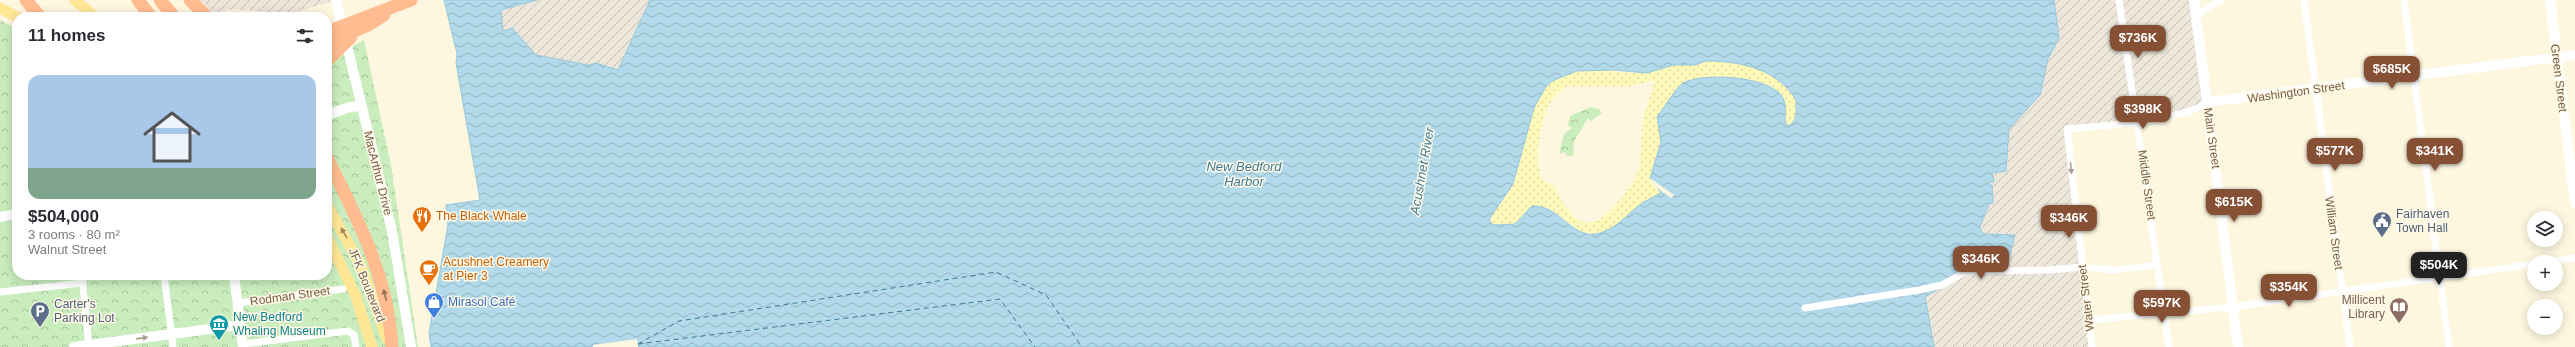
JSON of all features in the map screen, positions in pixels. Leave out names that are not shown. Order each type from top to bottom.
[{"type":"highway","points":[[26,0],[36,12]]},
{"type":"highway","points":[[138,0],[147,12]]},
{"type":"highway","points":[[160,0],[170,12]]},
{"type":"highway","points":[[190,0],[202,12]]},
{"type":"highway","points":[[332,30],[364,16],[411,0]]},
{"type":"highway","points":[[332,55],[346,40],[397,6]]},
{"type":"highway","points":[[332,41],[368,25]]},
{"type":"highway","points":[[332,168],[362,226],[373,255],[386,300],[390,347]]},
{"type":"main road","points":[[75,0],[89,12]]},
{"type":"main road","points":[[0,8],[12,14]]},
{"type":"main road","name":"JFK Boulevard","points":[[332,214],[360,264],[379,311],[390,347]]},
{"type":"main road","name":"JFK Boulevard","points":[[332,248],[354,294],[372,347]]},
{"type":"street","name":"MacArthur Drive","points":[[336,0],[392,231],[411,347]]},
{"type":"street","name":"Middle Street","points":[[2120,0],[2139,121],[2169,347]]},
{"type":"street","name":"Main Street","points":[[2194,0],[2197,14],[2238,347]]},
{"type":"street","points":[[2197,14],[2222,0]]},
{"type":"street","name":"William Street","points":[[2304,0],[2350,347]]},
{"type":"street","points":[[2404,0],[2449,347]]},
{"type":"street","name":"Green Street","points":[[2550,0],[2575,203]]},
{"type":"street","name":"Washington Street","points":[[2067,129],[2139,121],[2198,110],[2208,102],[2575,55]]},
{"type":"street","points":[[332,113],[350,107],[361,106]]},
{"type":"street","name":"Water Street","points":[[2067,129],[2092,347]]},
{"type":"street","points":[[0,217],[12,215]]},
{"type":"street","points":[[2563,260],[2575,258]]},
{"type":"street","points":[[1805,308],[1919,290],[1942,284],[1964,273],[1977,271],[2049,270],[2082,266],[2114,270],[2158,265]]},
{"type":"street","points":[[2088,320],[2233,307],[2342,290],[2527,265]]},
{"type":"street","points":[[83,280],[89,346]]},
{"type":"street","points":[[165,280],[173,347]]},
{"type":"street","points":[[235,280],[243,346],[348,331],[354,336],[356,347]]},
{"type":"street","points":[[0,292],[83,283]]},
{"type":"street","name":"Rodman Street","points":[[238,303],[343,289]]},
{"type":"street","points":[[74,347],[240,325]]},
{"type":"shaded area","points":[[200,0],[336,0],[296,12],[267,12],[234,9],[212,12]]},
{"type":"shaded area","points":[[537,0],[650,0],[618,70],[596,63],[588,65],[536,55],[512,29],[503,31],[501,10]]},
{"type":"shaded area","points":[[2054,0],[2194,0],[2208,102],[2198,110],[2067,129],[2092,347],[1930,347],[1925,297],[1983,234],[1981,225],[1961,226],[1992,201],[1992,187],[1989,182],[1992,180],[1992,173],[2005,171],[2007,167],[2009,129]]},
{"type":"green space","points":[[0,20],[12,26],[12,280],[332,280],[332,56],[364,40],[391,165],[418,347],[0,347]]},
{"type":"green space","points":[[1591,107],[1599,109],[1602,113],[1591,121],[1587,118],[1574,141],[1573,156],[1567,156],[1565,152],[1559,154],[1564,134],[1572,128],[1568,125],[1570,116]]},
{"type":"sand","points":[[1719,61],[1745,65],[1769,74],[1788,89],[1796,100],[1795,118],[1791,124],[1787,126],[1785,123],[1786,107],[1784,98],[1777,90],[1766,84],[1752,80],[1721,77],[1706,77],[1683,83],[1673,94],[1657,117],[1661,142],[1650,178],[1662,193],[1638,206],[1615,227],[1598,234],[1581,232],[1551,209],[1526,211],[1511,225],[1501,226],[1490,222],[1516,175],[1535,105],[1545,87],[1554,79],[1565,74],[1578,71],[1592,70],[1648,73],[1673,65]],"holes":[[[1654,80],[1643,121],[1641,159],[1635,179],[1620,200],[1609,212],[1599,220],[1590,223],[1582,222],[1568,210],[1554,186],[1542,180],[1539,169],[1538,157],[1541,128],[1545,114],[1551,102],[1559,92],[1568,86],[1631,86]]]},
{"type":"water","name":"New Bedford Harbor","points":[[444,0],[537,0],[501,10],[503,31],[512,28],[536,55],[588,65],[596,63],[618,70],[650,0],[2054,0],[2059,38],[2048,59],[2040,95],[2009,129],[2006,171],[1992,173],[1994,182],[1989,182],[1989,185],[1992,185],[1993,203],[1989,204],[1980,227],[1983,234],[2015,235],[2008,262],[1988,260],[1925,297],[1934,347],[431,347],[429,333],[448,225],[446,205],[480,200],[456,63],[457,54]],"holes":[[[1706,61],[1719,61],[1745,65],[1769,74],[1779,81],[1788,89],[1796,100],[1796,115],[1791,124],[1788,126],[1785,122],[1785,107],[1783,98],[1776,91],[1766,85],[1736,78],[1721,77],[1693,80],[1683,83],[1673,94],[1657,117],[1661,142],[1650,178],[1661,193],[1640,205],[1616,225],[1600,233],[1590,234],[1582,232],[1574,228],[1559,216],[1542,207],[1532,206],[1515,224],[1494,225],[1490,222],[1490,218],[1513,184],[1534,108],[1545,88],[1552,81],[1577,71],[1613,70],[1647,73],[1674,65],[1695,65]]]},
{"type":"pier","points":[[1650,178],[1674,195],[1671,198],[1653,185]]},
{"type":"pier","points":[[637,339],[638,347],[593,347],[593,345]]},
{"type":"ferry route","points":[[638,344],[679,321],[996,272],[1046,295],[1082,347]]},
{"type":"ferry route","points":[[638,344],[1000,299],[1035,347]]},
{"type":"place","name":"The Black Whale","points":[[422,233]]},
{"type":"place","name":"Fairhaven Town Hall","points":[[2382,238]]},
{"type":"place","name":"Acushnet Creamery at Pier 3","points":[[429,286]]},
{"type":"place","name":"Mirasol Café","points":[[434,319]]},
{"type":"place","name":"Millicent Library","points":[[2399,324]]},
{"type":"place","name":"Carter's Parking Lot","points":[[40,328]]},
{"type":"place","name":"New Bedford Whaling Museum","points":[[219,341]]},
{"type":"water label","name":"Acushnet River","points":[[1422,171]]}]
